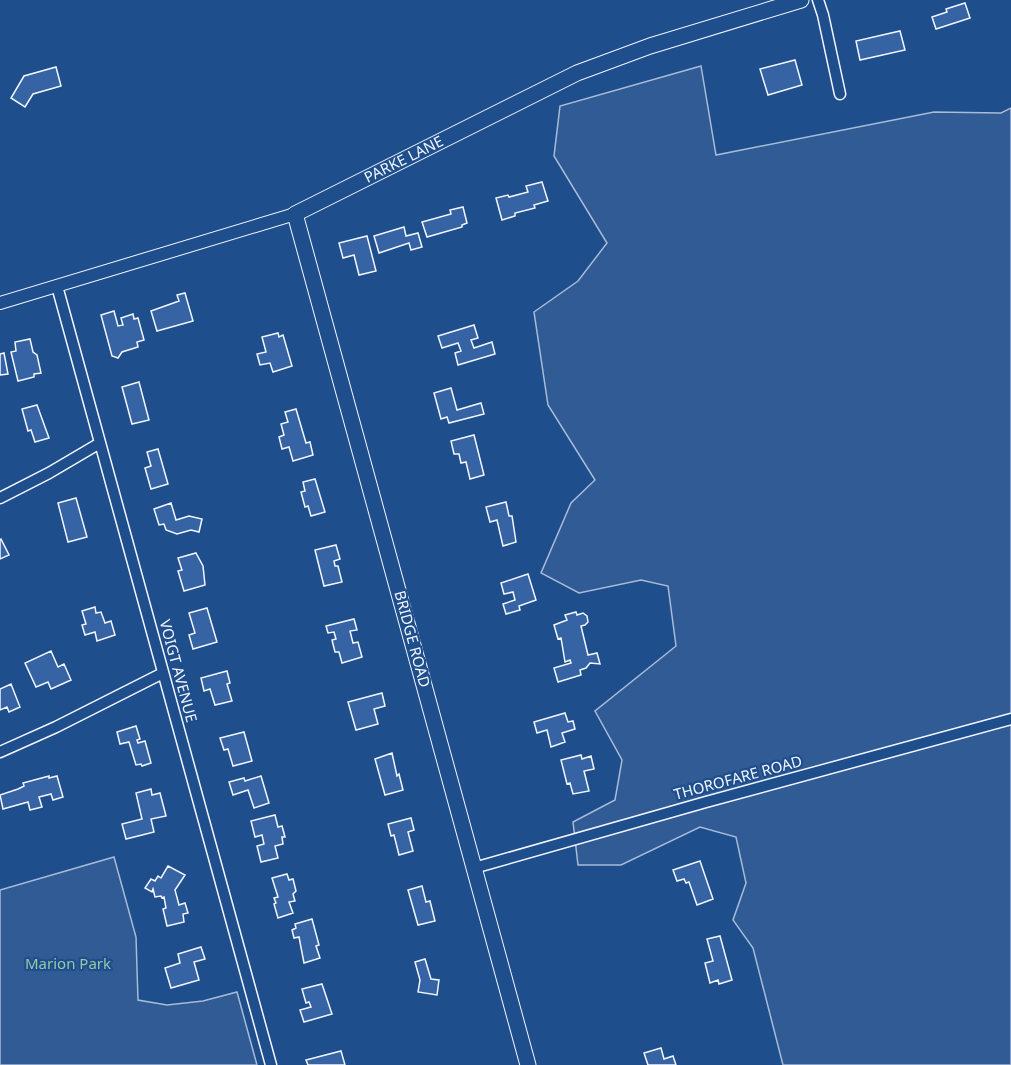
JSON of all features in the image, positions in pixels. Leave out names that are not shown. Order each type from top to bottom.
[{"type":"main road","name":"PARKE LANE","points":[[295,214],[577,73],[650,46],[801,0]]},
{"type":"main road","name":"BRIDGE ROAD","points":[[295,214],[528,1065]]},
{"type":"street","points":[[818,0],[840,94]]},
{"type":"street","name":"PARKE LANE","points":[[0,303],[295,214]]},
{"type":"street","name":"VOIGT AVENUE","points":[[57,286],[271,1065]]},
{"type":"street","points":[[0,498],[100,443]]},
{"type":"street","points":[[0,752],[56,727],[163,673]]},
{"type":"street","name":"THOROFARE ROAD","points":[[474,868],[1011,719]]},
{"type":"green space","points":[[701,66],[716,155],[934,112],[1001,113],[1011,108],[1011,1065],[783,1065],[753,948],[733,920],[746,883],[736,837],[700,827],[621,865],[578,865],[573,822],[615,800],[622,760],[595,711],[676,646],[668,586],[641,580],[579,593],[541,573],[571,503],[595,480],[548,405],[534,312],[578,281],[607,243],[554,156],[560,106]]},
{"type":"green space","name":"Marion Park","points":[[114,857],[136,937],[138,1000],[167,1005],[203,1001],[237,992],[257,1065],[0,1065],[0,890]]},
{"type":"building","points":[[965,3],[970,18],[936,29],[932,17],[947,12],[946,9]]},
{"type":"building","points":[[900,31],[905,50],[860,60],[856,41]]},
{"type":"building","points":[[795,60],[802,85],[768,95],[760,69]]},
{"type":"building","points":[[56,67],[61,86],[33,94],[25,107],[11,98],[24,76]]},
{"type":"building","points":[[542,182],[548,201],[502,220],[496,198],[528,192],[526,186]]},
{"type":"building","points":[[463,207],[467,223],[462,227],[427,237],[422,222],[451,214],[450,210]]},
{"type":"building","points":[[404,227],[406,236],[418,233],[422,247],[411,250],[409,243],[379,253],[374,236]]},
{"type":"building","points":[[367,236],[376,271],[359,275],[354,255],[343,258],[339,243]]},
{"type":"building","points":[[185,293],[193,321],[157,331],[151,311],[179,301],[177,295]]},
{"type":"building","points":[[114,311],[118,326],[123,325],[121,318],[133,314],[134,319],[138,318],[144,340],[137,342],[138,347],[122,352],[118,358],[112,356],[101,315]]},
{"type":"building","points":[[474,325],[478,338],[471,340],[474,348],[492,342],[495,354],[458,365],[455,353],[461,351],[458,343],[442,348],[438,336]]},
{"type":"building","points":[[278,333],[279,337],[283,335],[292,366],[273,372],[270,363],[260,365],[257,354],[266,352],[262,337]]},
{"type":"building","points":[[30,339],[41,373],[18,381],[11,352],[16,351],[15,342]]},
{"type":"building","points":[[4,353],[8,374],[0,375],[0,354]]},
{"type":"building","points":[[139,382],[149,420],[132,424],[122,387]]},
{"type":"building","points":[[451,388],[457,410],[481,403],[484,414],[449,423],[447,417],[441,419],[434,393]]},
{"type":"building","points":[[37,405],[49,438],[35,442],[31,430],[28,431],[22,409]]},
{"type":"building","points":[[296,409],[306,443],[310,442],[313,455],[293,461],[289,447],[282,449],[279,437],[284,435],[281,424],[288,422],[285,412]]},
{"type":"building","points":[[474,435],[484,475],[470,479],[466,462],[461,463],[459,454],[454,454],[451,441]]},
{"type":"building","points":[[158,449],[168,484],[151,489],[145,468],[151,466],[147,452]]},
{"type":"building","points":[[315,479],[325,512],[311,516],[308,506],[305,507],[301,492],[305,491],[303,482]]},
{"type":"building","points":[[76,498],[87,537],[68,542],[58,503]]},
{"type":"building","points":[[506,502],[509,516],[512,516],[516,542],[503,546],[497,520],[490,522],[486,507]]},
{"type":"building","points":[[171,503],[176,520],[189,516],[202,519],[199,532],[191,530],[177,534],[166,530],[164,524],[159,525],[154,509]]},
{"type":"building","points":[[0,540],[9,555],[0,559]]},
{"type":"building","points":[[336,545],[340,559],[334,561],[335,566],[338,566],[342,582],[324,586],[315,550]]},
{"type":"building","points":[[196,553],[203,566],[205,585],[184,591],[178,571],[182,570],[178,558]]},
{"type":"building","points":[[528,574],[536,600],[519,606],[520,610],[506,614],[503,604],[515,600],[513,592],[504,594],[501,583]]},
{"type":"building","points":[[95,607],[96,613],[101,612],[105,623],[111,621],[115,635],[97,641],[95,632],[85,635],[82,625],[86,624],[82,611]]},
{"type":"building","points":[[207,608],[217,642],[193,649],[189,635],[195,633],[189,613]]},
{"type":"building","points":[[576,612],[577,615],[583,613],[587,616],[588,622],[581,626],[588,655],[597,653],[600,664],[590,663],[586,668],[580,670],[581,675],[558,682],[554,668],[571,663],[570,660],[565,662],[561,638],[558,639],[554,625],[567,620],[565,615]]},
{"type":"building","points":[[354,619],[357,630],[350,631],[353,643],[358,642],[362,657],[342,663],[339,652],[335,652],[332,640],[336,639],[334,632],[328,633],[326,626]]},
{"type":"building","points":[[51,651],[58,667],[64,664],[71,680],[51,689],[48,682],[36,687],[25,663]]},
{"type":"building","points":[[227,671],[230,683],[227,684],[232,701],[215,705],[210,689],[204,691],[201,678]]},
{"type":"building","points":[[11,684],[20,707],[9,712],[7,707],[0,710],[0,689]]},
{"type":"building","points":[[382,693],[385,706],[374,709],[378,724],[356,730],[348,702]]},
{"type":"building","points":[[565,713],[568,722],[573,721],[575,729],[562,733],[565,742],[551,747],[547,730],[537,733],[534,722]]},
{"type":"building","points":[[136,726],[140,739],[137,740],[138,743],[145,741],[151,763],[142,766],[141,764],[136,765],[129,742],[120,744],[117,732]]},
{"type":"building","points":[[244,732],[252,761],[233,766],[228,749],[224,750],[220,738]]},
{"type":"building","points":[[392,753],[403,790],[385,795],[375,759]]},
{"type":"building","points":[[581,755],[582,759],[591,756],[594,769],[584,771],[589,791],[573,794],[570,783],[567,784],[561,760]]},
{"type":"building","points":[[49,776],[49,778],[57,776],[63,797],[53,800],[51,794],[39,797],[42,807],[30,810],[28,802],[3,809],[0,795],[24,786],[23,783]]},
{"type":"building","points":[[261,776],[269,803],[254,808],[248,790],[233,795],[229,782],[244,778],[245,781]]},
{"type":"building","points":[[151,789],[152,795],[160,793],[166,816],[151,819],[154,832],[126,839],[122,824],[142,819],[136,793]]},
{"type":"building","points":[[275,815],[278,827],[282,826],[285,837],[282,837],[283,844],[275,846],[278,858],[261,862],[257,846],[264,844],[262,835],[255,837],[251,821]]},
{"type":"building","points":[[411,818],[414,830],[408,832],[413,851],[399,855],[394,835],[391,836],[388,824]]},
{"type":"building","points":[[700,861],[713,899],[697,905],[689,882],[686,883],[684,879],[677,881],[673,870]]},
{"type":"building","points":[[168,866],[185,875],[175,890],[179,905],[185,903],[188,913],[183,914],[184,922],[167,926],[163,909],[166,908],[164,897],[155,897],[153,889],[152,892],[145,888],[151,879],[155,881],[158,876],[161,878]]},
{"type":"building","points":[[287,874],[289,880],[293,879],[296,891],[293,894],[295,901],[289,902],[293,913],[278,918],[274,898],[278,897],[272,878]]},
{"type":"building","points":[[422,886],[426,902],[430,901],[435,921],[418,925],[408,890]]},
{"type":"building","points":[[312,919],[320,958],[304,963],[299,937],[294,938],[292,930],[296,928],[295,924]]},
{"type":"building","points":[[720,936],[732,980],[719,984],[718,980],[710,983],[705,963],[713,961],[707,939]]},
{"type":"building","points":[[201,947],[205,959],[194,962],[199,980],[171,988],[165,968],[180,963],[178,954]]},
{"type":"building","points":[[425,959],[431,979],[439,980],[437,995],[418,992],[420,980],[415,962]]},
{"type":"building","points":[[322,984],[332,1014],[304,1022],[300,1010],[311,1007],[309,1002],[306,1003],[302,989]]},
{"type":"building","points":[[661,1048],[664,1059],[673,1056],[676,1065],[648,1065],[644,1053]]},
{"type":"building","points":[[341,1051],[345,1065],[308,1065],[306,1060]]}]
